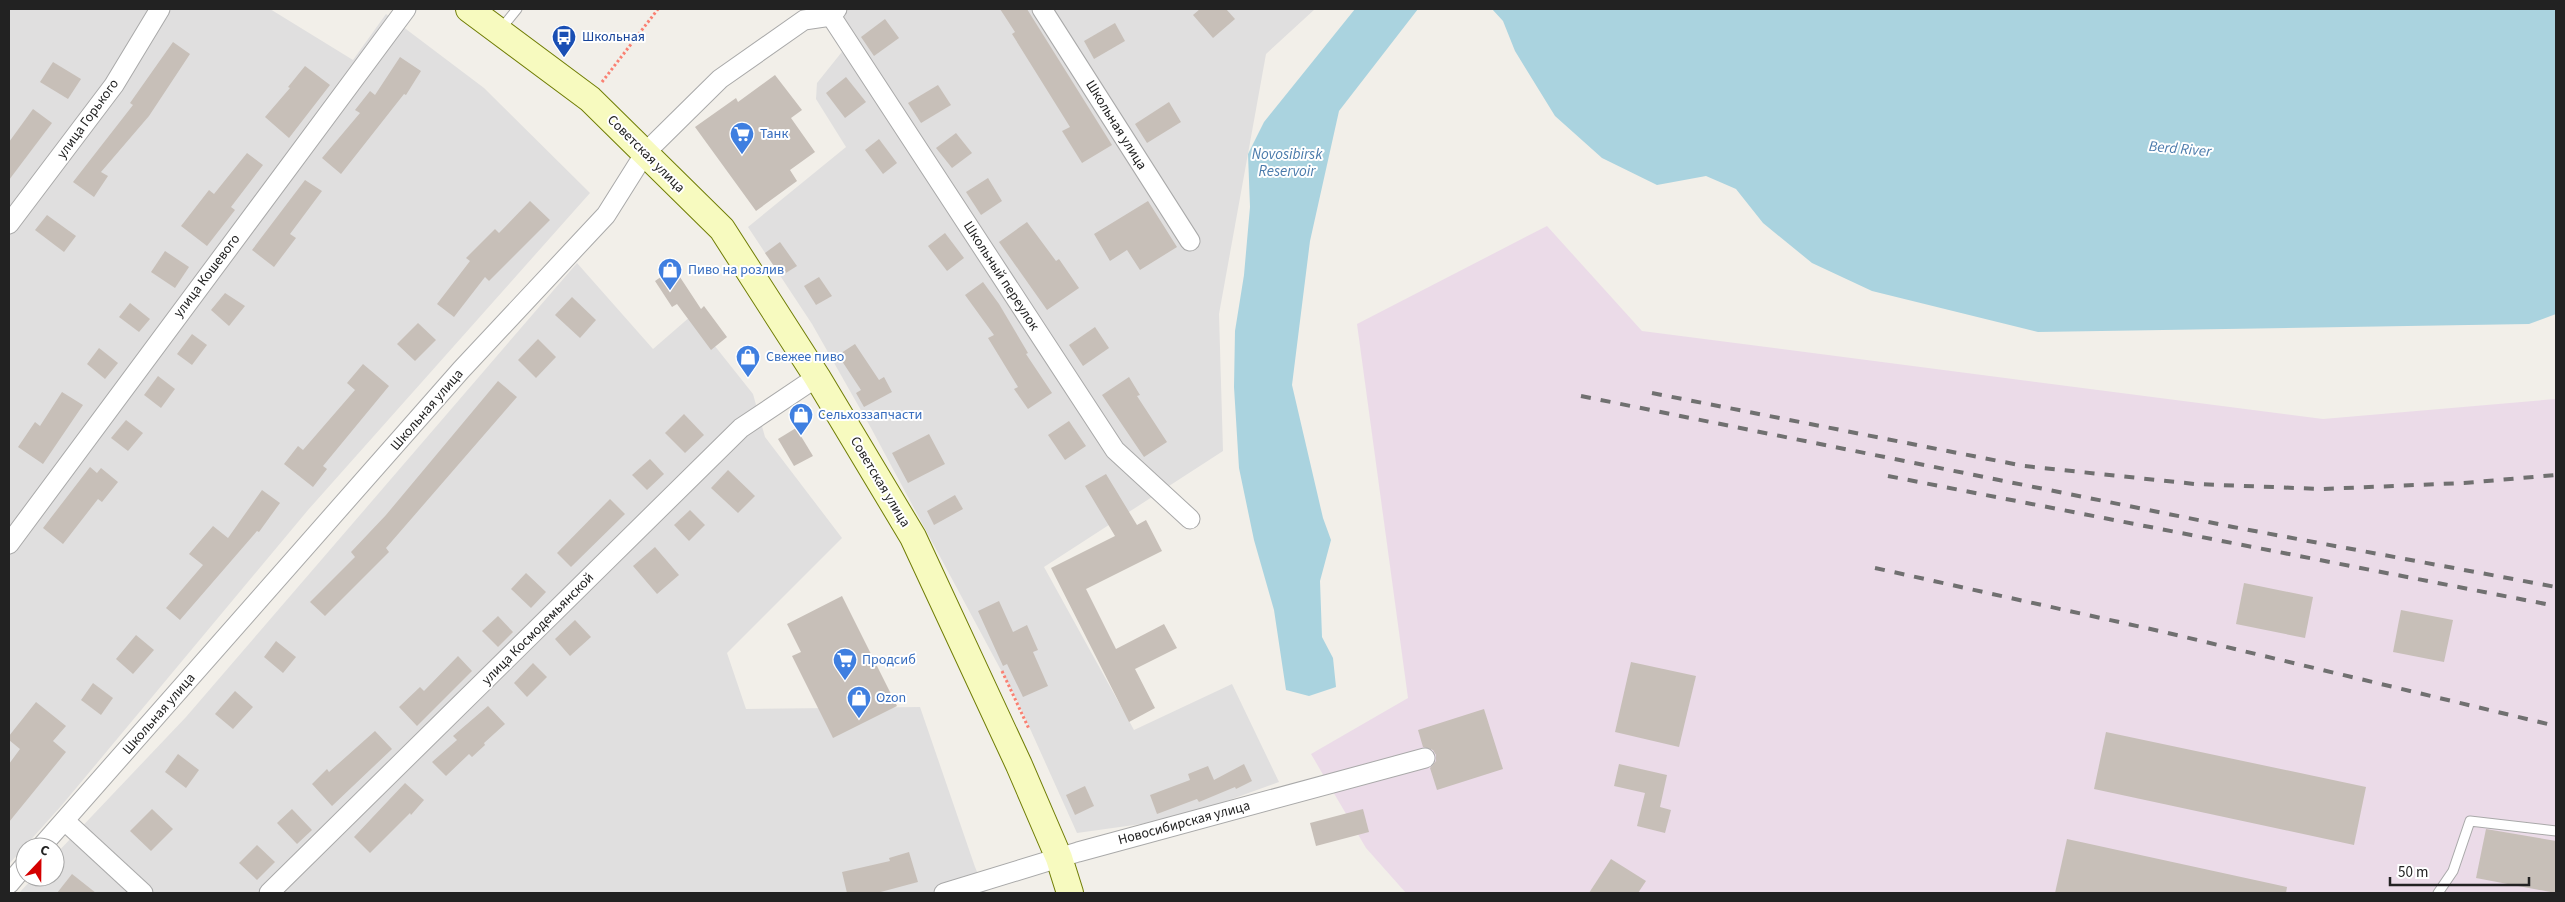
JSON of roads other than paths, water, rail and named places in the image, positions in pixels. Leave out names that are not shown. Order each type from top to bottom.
[{"type":"main road","name":"Советская улица","points":[[470,9],[590,99],[722,228],[817,377],[913,537],[1019,764],[1059,858],[1070,893]]},
{"type":"street","name":"улица Горького","points":[[9,224],[114,85],[160,9]]},
{"type":"street","name":"улица Кошевого","points":[[9,544],[406,9]]},
{"type":"street","name":"Школьная улица","points":[[1042,9],[1190,241]]},
{"type":"street","name":"Школьная улица","points":[[51,837],[461,370],[606,214],[645,153],[720,79],[804,20],[834,12]]},
{"type":"street","name":"Школьный переулок","points":[[834,12],[1115,450],[1190,520]]},
{"type":"street","name":"улица Космодемьянской","points":[[269,893],[741,428],[817,377]]},
{"type":"street","name":"Новосибирская улица","points":[[944,893],[1059,858],[1425,758]]},
{"type":"street","points":[[65,821],[143,893]]},
{"type":"lane","points":[[500,30],[517,9]]},
{"type":"lane","points":[[2438,893],[2453,871],[2470,821],[2556,831]]},
{"type":"water","name":"Novosibirsk Reservoir","points":[[1355,9],[1418,9],[1339,111],[1310,241],[1292,385],[1323,518],[1331,540],[1320,581],[1322,637],[1333,658],[1336,687],[1309,696],[1286,690],[1274,610],[1254,540],[1239,468],[1234,387],[1235,331],[1244,275],[1250,207],[1248,154],[1264,122]]},
{"type":"water","name":"Berd River","points":[[1492,9],[2556,9],[2556,314],[2529,324],[2038,332],[1872,291],[1812,263],[1763,223],[1736,189],[1706,176],[1657,185],[1602,158],[1555,116],[1515,51],[1503,21]]},
{"type":"railway","points":[[1652,393],[2024,466],[2195,484],[2322,489],[2464,483],[2556,475]]},
{"type":"railway","points":[[1581,396],[2233,527],[2556,587]]},
{"type":"railway","points":[[1888,476],[2556,606]]},
{"type":"railway","points":[[1875,568],[2164,632],[2556,726]]},
{"type":"place","name":"Школьная","points":[[564,58]]},
{"type":"place","name":"Танк","points":[[742,155]]},
{"type":"place","name":"Пиво на розлив","points":[[670,291]]},
{"type":"place","name":"Свежее пиво","points":[[748,378]]},
{"type":"place","name":"Сельхоззапчасти","points":[[801,436]]},
{"type":"place","name":"Продсиб","points":[[845,681]]},
{"type":"place","name":"Ozon","points":[[859,719]]}]
